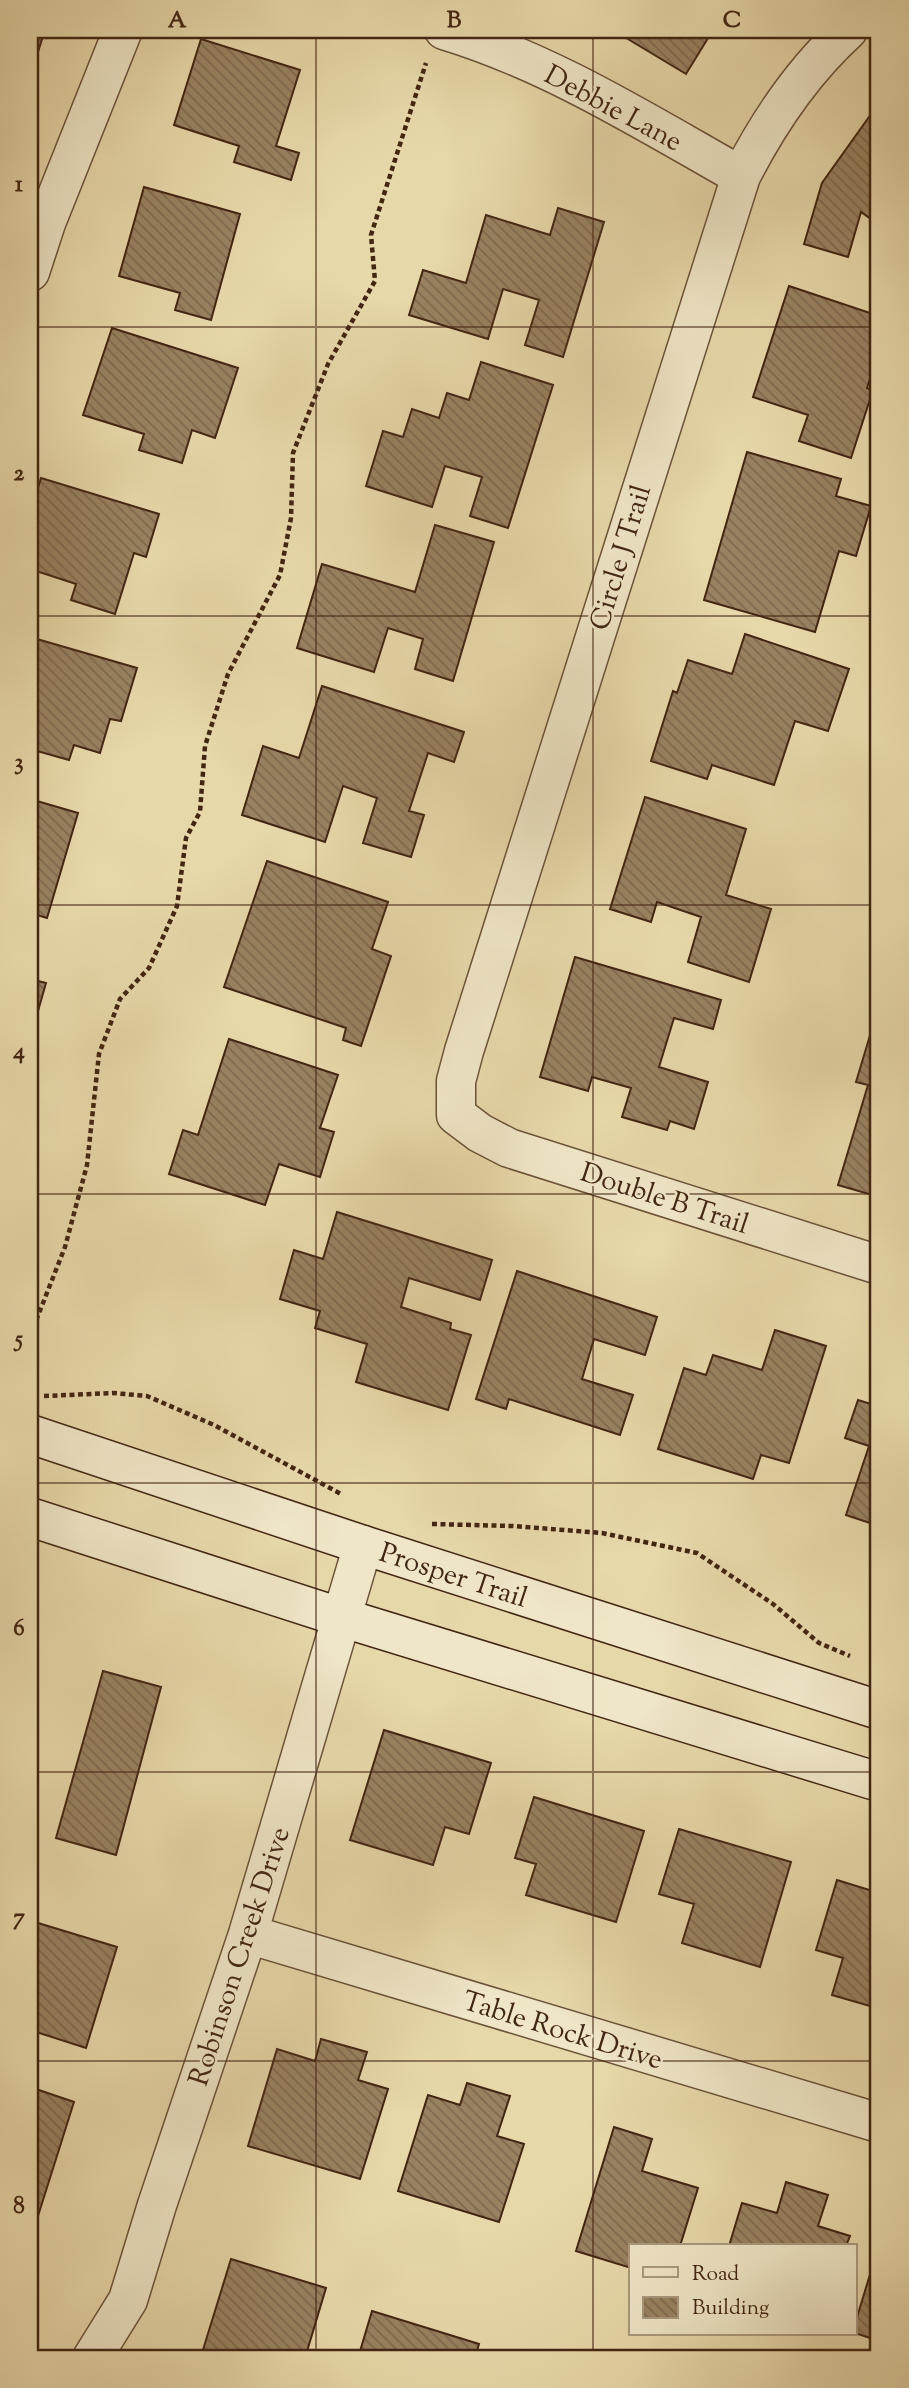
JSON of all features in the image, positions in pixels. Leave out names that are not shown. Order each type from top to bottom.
[{"type":"street","points":[[30,272],[46,223],[123,30]]},
{"type":"street","name":"Circle J Trail","points":[[456,1115],[456,1081],[464,1051],[741,176],[765,129],[793,88],[827,49],[848,30]]},
{"type":"street","name":"Debbie Lane","points":[[436,42],[521,57],[635,116],[741,176]]},
{"type":"street","name":"Double B Trail","points":[[456,1115],[480,1133],[509,1148],[879,1265]]},
{"type":"street","name":"Prosper Trail","points":[[30,1434],[363,1545],[879,1710]]},
{"type":"street","points":[[30,1517],[340,1617],[879,1782]]},
{"type":"street","name":"Robinson Creek Drive","points":[[92,2358],[128,2300],[247,1934],[363,1545]]},
{"type":"street","name":"Table Rock Drive","points":[[247,1934],[879,2123]]},
{"type":"path","points":[[30,1336],[65,1247],[87,1165],[99,1054],[120,999],[149,968],[177,906],[186,838],[200,812],[205,746],[228,674],[280,575],[291,518],[293,453],[328,364],[375,281],[371,235],[436,42]]},
{"type":"path","points":[[44,1396],[113,1393],[147,1396],[214,1425],[346,1497]]},
{"type":"path","points":[[427,1524],[602,1533],[697,1553],[773,1604],[820,1643],[855,1659]]},
{"type":"building","points":[[30,30],[45,30],[30,77]]},
{"type":"building","points":[[613,30],[713,30],[686,74]]},
{"type":"building","points":[[201,39],[300,70],[276,146],[299,153],[291,180],[234,162],[239,146],[174,125]]},
{"type":"building","points":[[879,103],[879,225],[861,212],[848,257],[804,244],[822,183]]},
{"type":"building","points":[[144,187],[240,214],[211,320],[175,310],[180,293],[119,276]]},
{"type":"building","points":[[558,208],[604,222],[563,357],[525,345],[539,300],[503,289],[488,339],[409,315],[423,270],[466,283],[486,215],[550,235]]},
{"type":"building","points":[[789,286],[879,316],[879,351],[867,388],[873,390],[851,458],[799,441],[808,415],[753,397]]},
{"type":"building","points":[[112,328],[238,368],[215,438],[192,430],[182,463],[139,450],[144,434],[83,415]]},
{"type":"building","points":[[481,362],[553,385],[508,528],[470,516],[482,477],[445,466],[432,507],[366,486],[383,431],[403,437],[412,409],[439,418],[447,393],[469,400]]},
{"type":"building","points":[[747,452],[841,479],[836,496],[871,506],[856,556],[839,551],[815,632],[704,600]]},
{"type":"building","points":[[41,478],[159,514],[146,557],[134,553],[115,614],[71,600],[76,584],[30,569],[30,514]]},
{"type":"building","points":[[435,525],[494,542],[453,681],[415,669],[423,639],[388,628],[374,672],[297,648],[322,564],[415,592]]},
{"type":"building","points":[[745,634],[849,669],[828,731],[795,721],[774,785],[712,765],[707,779],[651,761],[673,691],[677,693],[688,660],[732,674]]},
{"type":"building","points":[[30,637],[137,668],[121,721],[110,719],[100,753],[74,745],[69,760],[30,749]]},
{"type":"building","points":[[322,686],[464,732],[454,762],[428,753],[409,811],[424,815],[411,857],[363,843],[377,798],[343,786],[325,842],[242,815],[263,746],[299,758]]},
{"type":"building","points":[[645,797],[746,829],[726,895],[771,909],[749,982],[688,962],[701,917],[657,902],[651,922],[610,909]]},
{"type":"building","points":[[30,799],[78,813],[47,918],[30,913]]},
{"type":"building","points":[[267,861],[388,902],[372,949],[391,956],[361,1046],[343,1040],[346,1028],[224,987]]},
{"type":"building","points":[[575,957],[721,1000],[713,1029],[674,1018],[659,1067],[708,1082],[694,1129],[670,1121],[667,1130],[622,1117],[631,1088],[592,1077],[588,1091],[540,1077]]},
{"type":"building","points":[[30,979],[46,983],[30,1039]]},
{"type":"building","points":[[874,1022],[879,1024],[879,1197],[838,1185],[868,1085],[856,1082]]},
{"type":"building","points":[[229,1039],[338,1075],[320,1128],[334,1132],[320,1177],[279,1164],[265,1205],[169,1174],[183,1130],[198,1135]]},
{"type":"building","points":[[337,1212],[492,1260],[480,1300],[409,1278],[401,1307],[451,1323],[450,1329],[471,1335],[448,1410],[356,1382],[367,1344],[315,1328],[320,1311],[280,1299],[294,1250],[323,1259]]},
{"type":"building","points":[[517,1271],[657,1317],[645,1355],[594,1339],[582,1379],[633,1395],[620,1435],[509,1399],[506,1409],[476,1399]]},
{"type":"building","points":[[775,1330],[826,1346],[789,1463],[761,1455],[753,1479],[658,1449],[684,1368],[706,1375],[713,1355],[762,1370]]},
{"type":"building","points":[[879,1391],[879,1526],[846,1515],[869,1446],[845,1438],[858,1400],[874,1405]]},
{"type":"building","points":[[103,1671],[161,1687],[116,1855],[56,1838]]},
{"type":"building","points":[[384,1730],[491,1763],[469,1834],[445,1827],[433,1865],[350,1840]]},
{"type":"building","points":[[534,1797],[644,1831],[616,1922],[526,1895],[536,1864],[515,1858]]},
{"type":"building","points":[[679,1829],[791,1862],[760,1967],[682,1943],[694,1904],[659,1894]]},
{"type":"building","points":[[837,1880],[879,1893],[879,1978],[870,2006],[832,1995],[843,1958],[816,1950]]},
{"type":"building","points":[[38,1923],[117,1947],[86,2048],[30,2030],[30,1951]]},
{"type":"building","points":[[321,2039],[367,2052],[358,2080],[388,2089],[360,2179],[248,2146],[277,2049],[315,2061]]},
{"type":"building","points":[[467,2083],[510,2096],[497,2136],[524,2144],[499,2222],[398,2191],[428,2095],[460,2105]]},
{"type":"building","points":[[30,2087],[74,2102],[38,2216],[30,2213]]},
{"type":"building","points":[[614,2127],[652,2139],[642,2171],[698,2188],[681,2244],[629,2244],[629,2267],[576,2251]]},
{"type":"building","points":[[786,2182],[828,2195],[818,2226],[850,2236],[847,2244],[730,2244],[742,2203],[777,2213]]},
{"type":"building","points":[[879,2248],[879,2341],[856,2333],[856,2321]]},
{"type":"building","points":[[231,2259],[326,2288],[305,2358],[220,2358],[202,2353]]},
{"type":"building","points":[[372,2311],[479,2344],[475,2358],[358,2358]]}]
